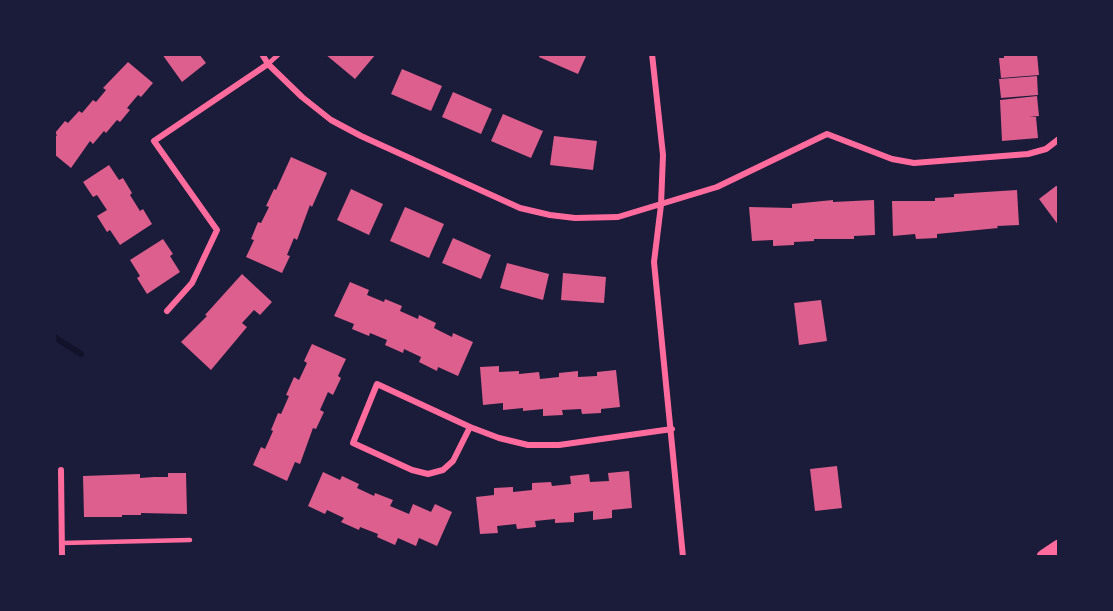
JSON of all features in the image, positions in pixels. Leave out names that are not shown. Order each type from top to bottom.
[{"type":"highway","points":[[1044,557],[1059,547]]},
{"type":"street","points":[[262,54],[268,64],[302,97],[331,120],[361,136],[520,208],[575,218],[618,217],[717,187],[827,134],[892,159],[914,163],[1028,154],[1046,148],[1059,139]]},
{"type":"street","points":[[652,54],[663,154],[661,205],[654,262],[683,557]]},
{"type":"street","points":[[167,311],[192,283],[217,230],[154,141],[268,64]]},
{"type":"street","points":[[470,427],[453,461],[442,470],[428,474],[412,470],[353,442],[378,384],[470,427],[499,438],[528,445],[549,445],[672,429]]},
{"type":"street","points":[[61,470],[62,557]]},
{"type":"lane","points":[[268,64],[279,54]]},
{"type":"lane","points":[[62,543],[190,540]]},
{"type":"building","points":[[162,54],[199,54],[206,63],[182,82]]},
{"type":"building","points":[[325,54],[376,54],[355,79]]},
{"type":"building","points":[[540,54],[587,54],[578,74],[539,57]]},
{"type":"building","points":[[1004,54],[1037,54],[1039,75],[1001,78],[999,58],[1004,58]]},
{"type":"building","points":[[128,62],[153,83],[127,108],[130,110],[120,122],[117,120],[93,144],[90,141],[71,168],[54,154],[54,138],[57,135],[55,133],[65,121],[68,123],[79,111],[82,113],[93,100],[96,102],[106,90],[103,88]]},
{"type":"building","points":[[402,69],[442,86],[431,111],[391,94]]},
{"type":"building","points":[[1037,76],[1038,95],[1001,98],[999,79]]},
{"type":"building","points":[[453,92],[492,109],[481,134],[442,117]]},
{"type":"building","points":[[1037,96],[1039,116],[1029,117],[1036,117],[1038,138],[1002,141],[1000,100]]},
{"type":"building","points":[[503,114],[543,131],[531,158],[491,141]]},
{"type":"building","points":[[554,136],[597,141],[593,170],[550,165]]},
{"type":"building","points":[[291,157],[327,173],[312,207],[310,205],[297,240],[294,238],[287,255],[290,256],[282,273],[246,257],[254,240],[251,239],[258,222],[261,223],[269,207],[266,206]]},
{"type":"building","points":[[109,165],[119,180],[123,178],[140,211],[143,209],[152,224],[120,245],[110,230],[107,232],[97,216],[107,210],[97,195],[93,197],[83,182]]},
{"type":"building","points":[[1059,186],[1059,226],[1039,199]]},
{"type":"building","points":[[351,189],[383,204],[369,235],[337,220]]},
{"type":"building","points":[[1017,190],[1019,225],[937,234],[937,238],[916,239],[915,234],[893,236],[892,201],[935,201],[935,198],[954,197],[954,194]]},
{"type":"building","points":[[833,200],[833,202],[874,200],[875,235],[854,236],[854,239],[814,239],[814,241],[794,242],[794,245],[773,246],[773,240],[752,241],[749,207],[792,208],[792,204]]},
{"type":"building","points":[[405,207],[444,224],[429,258],[390,241]]},
{"type":"building","points":[[453,238],[491,255],[481,279],[442,263]]},
{"type":"building","points":[[163,239],[173,254],[170,256],[180,272],[147,294],[130,260]]},
{"type":"building","points":[[507,263],[549,274],[543,300],[500,288]]},
{"type":"building","points":[[563,273],[606,277],[604,303],[561,300]]},
{"type":"building","points":[[242,274],[272,302],[260,315],[254,310],[242,323],[247,327],[211,370],[181,342],[207,316],[205,315]]},
{"type":"building","points":[[350,282],[369,290],[367,295],[402,306],[400,311],[418,319],[419,315],[436,323],[434,328],[452,337],[453,333],[473,342],[458,376],[438,367],[437,371],[419,362],[421,357],[404,349],[403,353],[385,345],[387,340],[352,329],[354,324],[334,316]]},
{"type":"building","points":[[821,300],[827,341],[799,345],[794,303]]},
{"type":"building","points":[[312,344],[346,359],[333,395],[328,392],[320,410],[324,412],[316,429],[313,428],[300,464],[295,462],[287,481],[253,465],[261,447],[265,449],[278,413],[281,414],[289,396],[286,395],[294,377],[299,380]]},
{"type":"building","points":[[499,366],[499,372],[519,371],[519,374],[539,372],[540,379],[559,377],[559,373],[578,371],[578,377],[597,376],[597,372],[616,370],[620,407],[601,409],[601,413],[582,414],[581,409],[562,410],[563,415],[543,416],[543,409],[503,410],[503,403],[483,405],[480,367]]},
{"type":"building","points":[[837,466],[842,508],[815,511],[810,469]]},
{"type":"building","points":[[629,471],[632,508],[612,510],[612,518],[593,520],[593,511],[574,513],[574,522],[555,523],[555,519],[535,521],[536,527],[517,529],[516,524],[497,526],[498,533],[480,534],[476,497],[494,495],[494,488],[513,487],[513,492],[532,490],[532,483],[551,482],[552,486],[571,484],[570,476],[589,474],[590,482],[609,481],[608,473]]},
{"type":"building","points":[[323,472],[340,480],[342,476],[359,484],[357,488],[374,496],[375,493],[393,500],[390,506],[409,514],[413,504],[431,512],[435,504],[452,512],[437,546],[419,538],[416,546],[398,538],[395,545],[377,537],[378,534],[360,527],[359,530],[341,522],[344,518],[327,510],[325,514],[308,506]]},
{"type":"building","points":[[168,473],[186,473],[187,514],[141,513],[141,515],[122,515],[122,517],[84,517],[83,476],[140,474],[140,478],[168,477]]},
{"type":"waterway","points":[[54,337],[81,354]]}]
